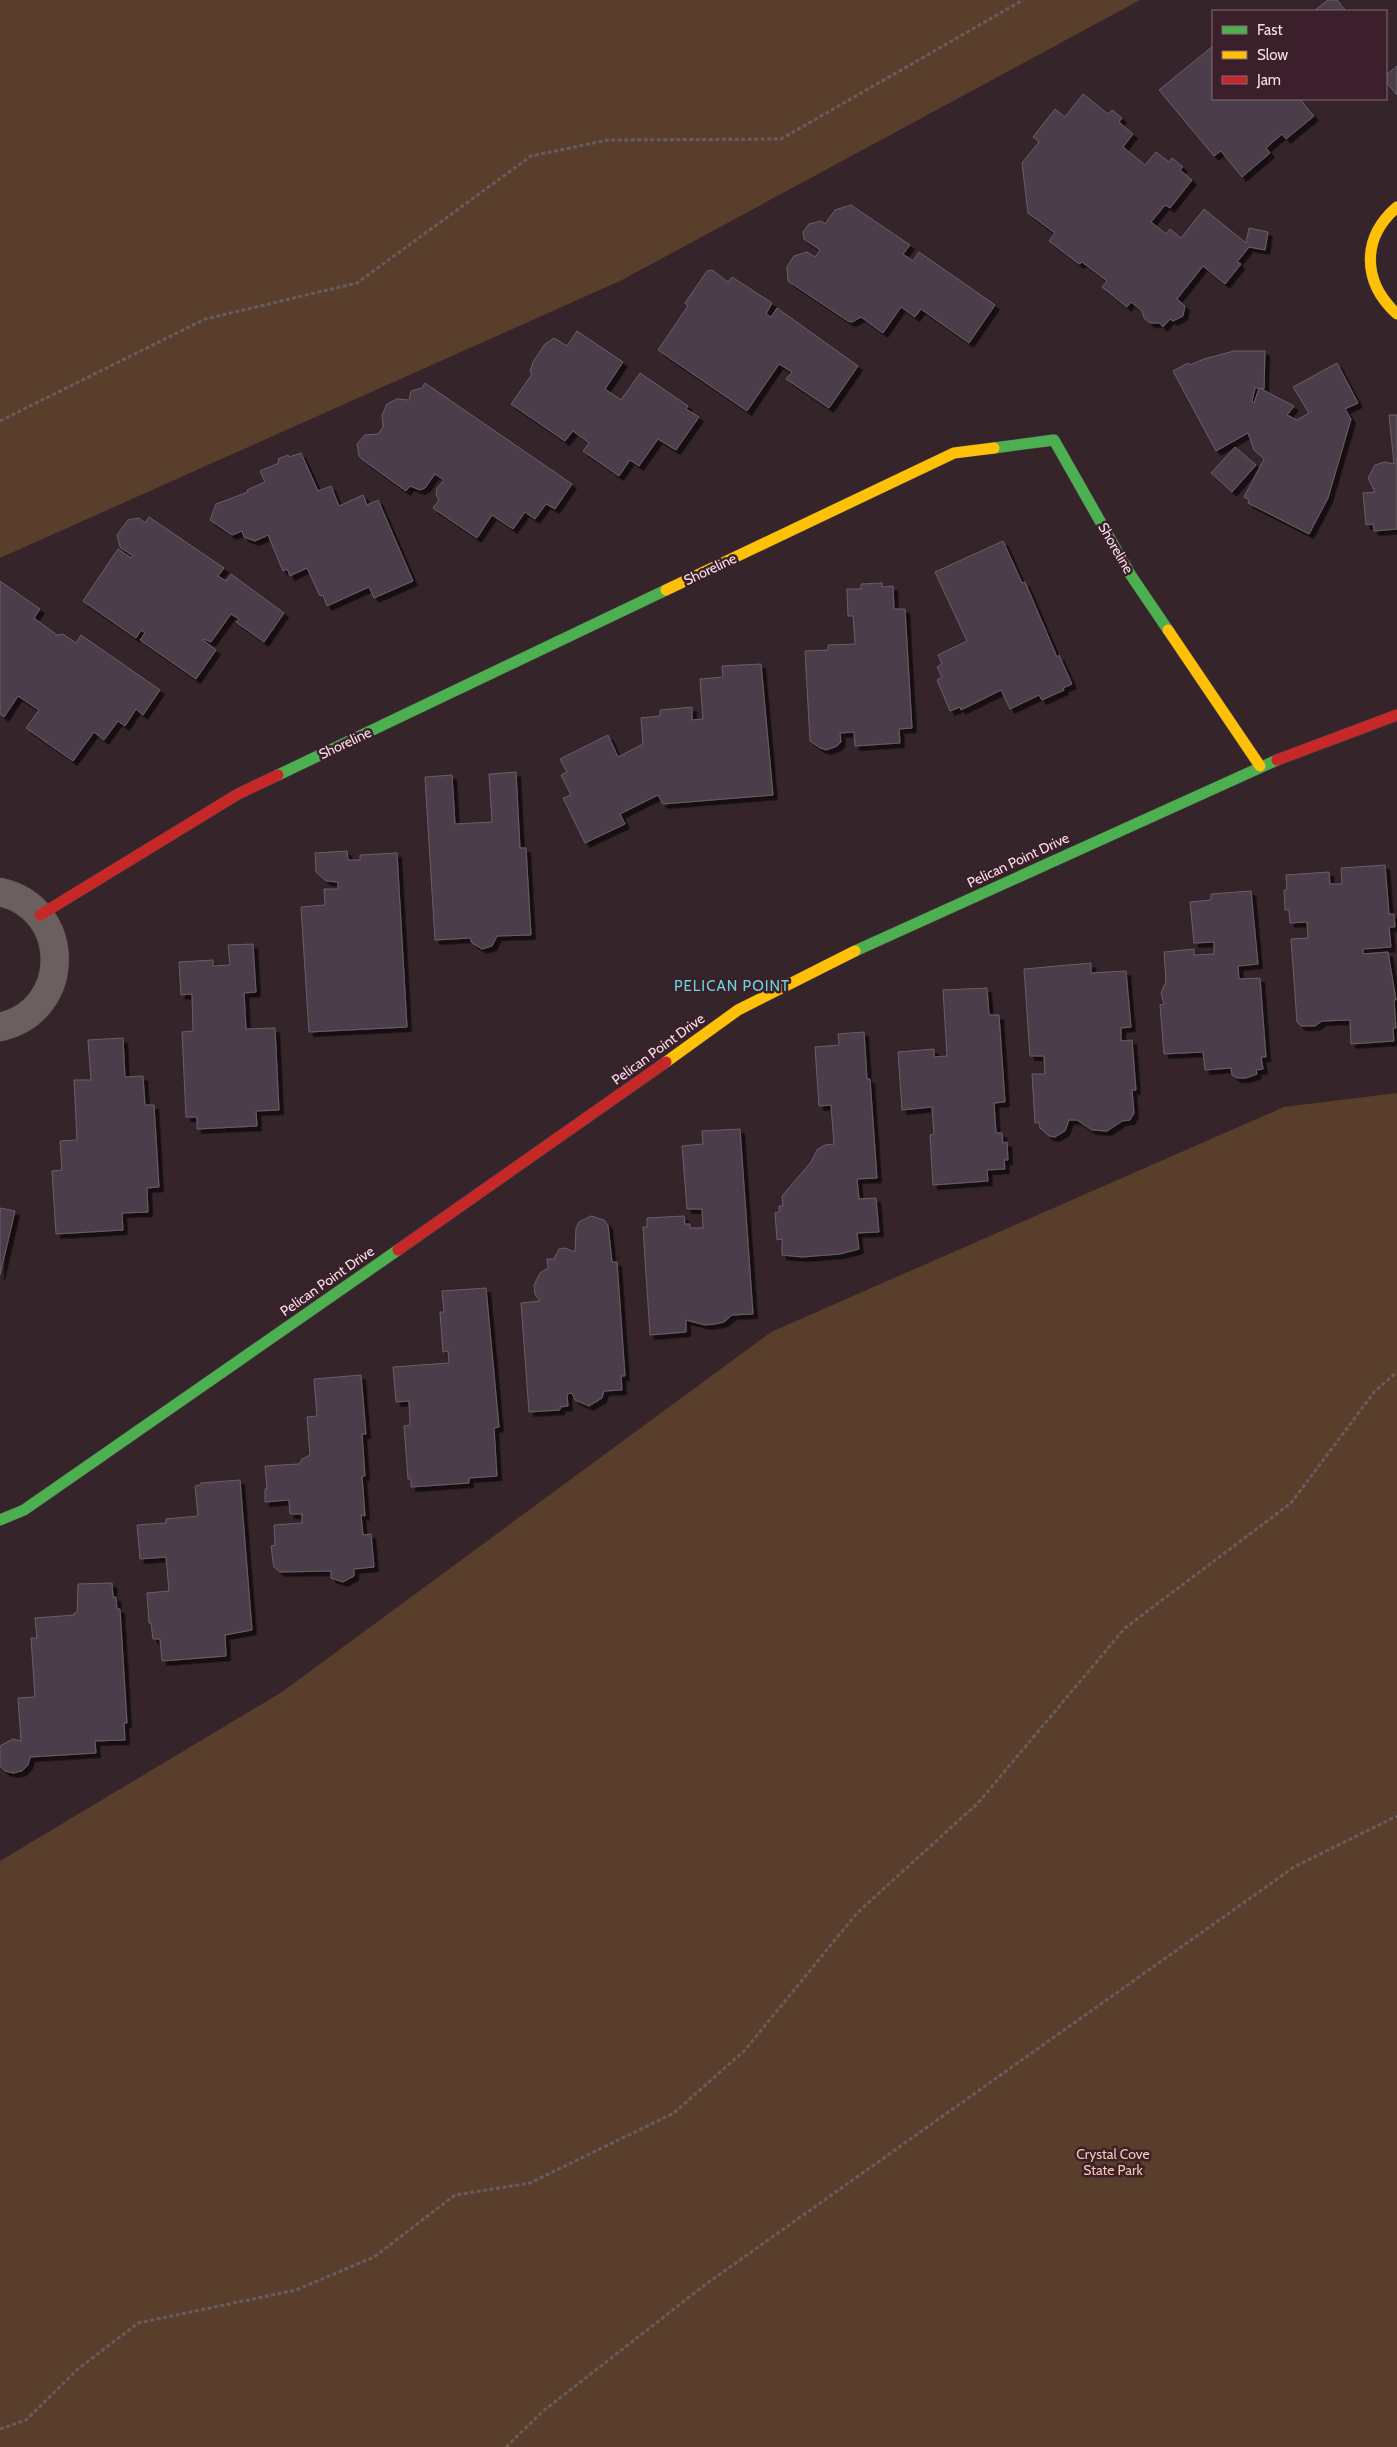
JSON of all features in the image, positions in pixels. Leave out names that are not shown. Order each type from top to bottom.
[{"type":"street","points":[[1397,207],[1381,222],[1371,243],[1370,256],[1372,280],[1379,294],[1397,314]]},
{"type":"street","name":"Shoreline","points":[[40,916],[238,794],[954,453],[1054,440],[1130,574],[1260,766]]},
{"type":"street","name":"Pelican Point Drive","points":[[0,1520],[32,1504],[630,1089],[738,1010],[868,945],[1260,766],[1397,715]]},
{"type":"street","points":[[0,892],[21,900],[40,916],[48,927],[55,949],[55,972],[46,994],[30,1014],[9,1025],[0,1027]]},
{"type":"path","points":[[0,422],[205,319],[357,283],[531,156],[608,140],[781,139],[1023,0]]},
{"type":"path","points":[[0,2429],[26,2420],[78,2370],[138,2323],[296,2290],[374,2257],[455,2195],[530,2183],[674,2113],[745,2050],[857,1913],[978,1803],[1125,1628],[1291,1503],[1375,1391],[1397,1372]]},
{"type":"path","points":[[506,2447],[542,2412],[706,2284],[1294,1867],[1397,1816]]},
{"type":"green space","points":[[0,0],[1140,0],[622,280],[0,558]]},
{"type":"green space","name":"Crystal Cove State Park","points":[[1397,1093],[1397,2447],[0,2447],[0,1861],[282,1692],[771,1332],[1284,1107]]},
{"type":"building","points":[[1328,0],[1337,0],[1345,10],[1315,10]]},
{"type":"building","points":[[1212,47],[1212,100],[1301,100],[1314,116],[1286,139],[1282,134],[1266,148],[1270,153],[1242,177],[1221,151],[1214,156],[1159,90]]},
{"type":"building","points":[[1397,66],[1397,95],[1387,83],[1387,74]]},
{"type":"building","points":[[1083,94],[1108,114],[1112,110],[1122,118],[1119,122],[1133,134],[1123,147],[1145,165],[1156,152],[1169,162],[1172,158],[1183,167],[1180,170],[1192,180],[1170,208],[1165,205],[1151,222],[1166,234],[1170,229],[1181,238],[1204,209],[1246,243],[1249,228],[1268,232],[1265,250],[1249,247],[1237,262],[1241,264],[1225,284],[1203,266],[1177,299],[1185,306],[1183,316],[1173,321],[1170,319],[1163,327],[1159,323],[1150,323],[1144,318],[1142,311],[1131,302],[1127,307],[1102,287],[1107,281],[1082,262],[1079,264],[1049,241],[1055,233],[1028,213],[1022,163],[1039,142],[1033,137],[1055,109],[1065,117]]},
{"type":"building","points":[[851,205],[910,245],[903,254],[913,261],[919,252],[995,305],[969,343],[921,309],[915,317],[901,307],[883,333],[861,317],[852,322],[848,321],[788,281],[787,267],[794,256],[807,252],[815,257],[820,250],[804,239],[803,232],[809,224],[821,221],[825,224],[835,210]]},
{"type":"building","points":[[712,270],[728,282],[732,277],[772,303],[766,314],[771,317],[777,308],[858,366],[829,408],[786,379],[792,372],[779,364],[747,411],[658,350],[688,306],[685,303],[707,271]]},
{"type":"building","points":[[577,331],[623,362],[605,389],[621,400],[640,373],[688,406],[686,409],[699,417],[676,450],[658,439],[639,466],[630,460],[619,476],[583,451],[589,443],[573,431],[565,441],[511,404],[532,374],[530,372],[533,362],[545,344],[554,338],[567,346]]},
{"type":"building","points":[[1234,351],[1265,351],[1264,389],[1260,389],[1294,406],[1287,415],[1297,420],[1309,413],[1293,387],[1337,363],[1358,403],[1345,409],[1351,419],[1328,498],[1309,534],[1248,503],[1249,500],[1244,497],[1264,459],[1254,450],[1248,433],[1216,451],[1173,371],[1188,363],[1190,365]],"holes":[[[1255,388],[1259,388],[1254,403],[1252,401]]]},
{"type":"building","points":[[425,383],[572,484],[555,509],[546,504],[535,519],[525,512],[513,529],[492,515],[477,538],[433,508],[439,500],[436,495],[437,488],[444,480],[435,474],[425,488],[420,490],[410,486],[406,491],[363,460],[359,456],[357,444],[365,435],[378,434],[383,427],[382,415],[387,404],[397,399],[409,400],[411,391],[422,388]]},
{"type":"building","points":[[1389,415],[1397,415],[1397,529],[1374,531],[1373,524],[1366,525],[1363,493],[1375,492],[1368,478],[1375,465],[1385,462],[1394,464]]},
{"type":"building","points":[[1235,447],[1256,465],[1232,492],[1211,473]]},
{"type":"building","points":[[301,453],[318,491],[331,486],[339,506],[363,495],[367,505],[378,500],[413,581],[374,598],[369,587],[327,606],[323,595],[320,596],[307,568],[290,576],[287,569],[283,571],[268,535],[255,541],[244,537],[242,531],[232,535],[210,520],[216,504],[248,492],[247,490],[265,482],[260,471],[279,463],[278,459]]},
{"type":"building","points":[[149,517],[224,568],[218,576],[226,581],[231,574],[284,613],[264,642],[236,622],[239,619],[231,614],[211,642],[203,640],[216,650],[196,679],[140,640],[145,633],[141,630],[136,638],[83,601],[118,549],[131,558],[133,556],[120,547],[117,535],[128,520],[139,518],[145,523]]},
{"type":"building","points":[[1003,541],[1022,583],[1025,582],[1057,657],[1059,655],[1072,684],[1063,688],[1064,690],[1042,700],[1039,695],[1010,709],[1001,690],[961,710],[960,707],[950,711],[937,680],[942,677],[937,667],[942,664],[938,655],[967,641],[935,572]]},
{"type":"building","points":[[0,581],[40,609],[34,618],[57,635],[63,634],[76,643],[81,635],[160,690],[143,715],[136,709],[125,726],[118,721],[104,740],[94,732],[73,761],[26,728],[39,710],[18,696],[4,717],[0,714]]},
{"type":"building","points":[[882,583],[882,587],[893,586],[894,609],[905,609],[912,728],[899,729],[900,743],[855,746],[854,732],[840,733],[841,742],[837,746],[826,750],[820,748],[810,741],[805,651],[828,650],[828,645],[855,644],[853,616],[848,616],[847,589],[861,589],[861,584]]},
{"type":"building","points":[[761,664],[773,795],[663,804],[658,795],[620,814],[625,824],[585,843],[563,798],[571,795],[561,775],[567,772],[560,759],[608,735],[618,757],[643,744],[641,718],[660,716],[660,710],[692,707],[692,720],[703,719],[700,679],[723,677],[722,666]]},
{"type":"building","points":[[516,772],[520,848],[526,848],[531,935],[497,936],[492,946],[482,949],[472,943],[470,938],[435,940],[425,777],[452,775],[455,824],[492,822],[489,774]]},
{"type":"building","points":[[347,851],[348,860],[360,860],[360,855],[397,853],[407,1027],[309,1032],[301,907],[325,905],[324,889],[338,889],[338,882],[326,881],[316,872],[315,853]]},
{"type":"building","points":[[1385,865],[1389,914],[1394,914],[1395,927],[1389,927],[1391,947],[1363,949],[1363,954],[1388,952],[1396,1000],[1394,1000],[1396,1028],[1393,1028],[1394,1041],[1351,1044],[1350,1020],[1322,1021],[1315,1026],[1301,1026],[1297,1022],[1291,939],[1308,938],[1307,922],[1290,923],[1289,910],[1285,910],[1284,890],[1287,890],[1286,875],[1329,872],[1330,884],[1342,884],[1341,868]]},
{"type":"building","points":[[1251,891],[1258,964],[1238,966],[1239,979],[1260,978],[1266,1057],[1261,1057],[1263,1069],[1256,1070],[1257,1074],[1246,1078],[1237,1078],[1232,1075],[1231,1068],[1205,1070],[1203,1052],[1164,1054],[1160,1005],[1164,1004],[1161,993],[1166,982],[1164,952],[1194,949],[1194,955],[1214,954],[1214,942],[1194,943],[1190,902],[1211,900],[1211,894]]},
{"type":"building","points":[[253,944],[256,992],[244,993],[246,1029],[275,1028],[279,1110],[256,1111],[257,1126],[197,1129],[197,1117],[186,1117],[182,1032],[193,1031],[192,994],[181,995],[179,962],[213,960],[213,966],[230,965],[228,945]]},
{"type":"building","points":[[1091,963],[1091,973],[1126,971],[1131,1027],[1121,1028],[1121,1041],[1132,1040],[1136,1090],[1132,1090],[1134,1113],[1130,1120],[1122,1121],[1107,1131],[1092,1130],[1077,1120],[1069,1120],[1065,1131],[1055,1137],[1049,1136],[1040,1128],[1039,1122],[1035,1123],[1032,1074],[1045,1074],[1044,1056],[1030,1056],[1024,969]]},
{"type":"building","points":[[987,988],[989,1015],[999,1015],[1005,1102],[994,1103],[996,1133],[1002,1133],[1003,1143],[1007,1142],[1008,1160],[1004,1160],[1005,1169],[987,1170],[988,1181],[933,1185],[930,1135],[934,1134],[932,1107],[902,1110],[898,1052],[934,1049],[934,1057],[947,1056],[943,990]]},
{"type":"building","points":[[864,1032],[867,1079],[870,1079],[877,1178],[857,1179],[859,1199],[876,1198],[879,1232],[857,1233],[859,1249],[840,1254],[802,1257],[782,1255],[782,1239],[777,1240],[775,1213],[779,1212],[779,1206],[783,1206],[782,1196],[811,1162],[817,1150],[825,1145],[834,1144],[831,1105],[819,1106],[815,1047],[839,1045],[838,1034]]},
{"type":"building","points":[[123,1038],[125,1077],[143,1076],[145,1105],[154,1105],[159,1187],[147,1188],[148,1212],[122,1213],[123,1230],[56,1234],[52,1171],[62,1170],[60,1141],[77,1140],[74,1080],[91,1080],[88,1040]]},
{"type":"building","points":[[740,1129],[753,1314],[732,1315],[724,1322],[705,1325],[686,1320],[686,1332],[650,1335],[643,1227],[647,1227],[647,1218],[684,1216],[685,1224],[690,1224],[690,1228],[703,1228],[702,1209],[687,1209],[682,1146],[703,1144],[702,1131]]},
{"type":"building","points":[[0,1208],[15,1211],[0,1275]]},
{"type":"building","points":[[591,1216],[604,1220],[608,1225],[612,1262],[617,1262],[625,1376],[621,1376],[622,1390],[604,1391],[602,1398],[589,1406],[575,1400],[572,1393],[567,1394],[568,1406],[560,1407],[560,1410],[529,1412],[521,1303],[540,1301],[535,1294],[534,1285],[540,1273],[548,1268],[547,1259],[554,1259],[559,1249],[565,1248],[575,1252],[576,1228],[579,1222]]},
{"type":"building","points":[[486,1288],[499,1427],[494,1428],[497,1476],[469,1478],[469,1483],[411,1487],[411,1479],[408,1479],[404,1426],[410,1425],[409,1401],[396,1402],[393,1367],[449,1363],[448,1351],[443,1352],[440,1312],[444,1312],[442,1291]]},
{"type":"building","points":[[361,1375],[366,1434],[362,1434],[365,1476],[362,1476],[365,1516],[361,1515],[363,1535],[371,1534],[374,1567],[354,1569],[354,1576],[343,1582],[331,1578],[331,1571],[280,1572],[274,1567],[273,1562],[271,1546],[275,1545],[274,1525],[302,1523],[302,1514],[290,1514],[289,1500],[265,1502],[265,1489],[267,1489],[265,1466],[299,1464],[302,1459],[310,1455],[307,1417],[317,1416],[314,1379]]},
{"type":"building","points":[[240,1480],[252,1630],[225,1635],[226,1656],[162,1661],[160,1639],[153,1639],[151,1623],[149,1623],[147,1593],[169,1591],[166,1557],[140,1559],[137,1525],[166,1523],[166,1519],[198,1516],[195,1486],[201,1483]]},
{"type":"building","points":[[112,1583],[113,1597],[116,1597],[117,1609],[120,1609],[127,1723],[124,1723],[125,1740],[95,1741],[96,1753],[30,1757],[28,1765],[22,1771],[13,1773],[5,1771],[0,1766],[0,1746],[13,1739],[21,1741],[18,1698],[35,1697],[31,1638],[37,1638],[35,1618],[74,1615],[74,1613],[77,1613],[78,1584]]},
{"type":"traffic: fast","points":[[994,448],[1054,440],[1130,574],[1168,630]]},
{"type":"traffic: fast","points":[[278,775],[666,590]]},
{"type":"traffic: fast","points":[[855,951],[1277,760]]},
{"type":"traffic: fast","points":[[0,1520],[24,1510],[398,1250]]},
{"type":"traffic: slow","points":[[1397,207],[1385,219],[1377,232],[1370,260],[1377,288],[1385,301],[1397,314]]},
{"type":"traffic: slow","points":[[666,590],[954,453],[994,448]]},
{"type":"traffic: slow","points":[[1168,630],[1260,766]]},
{"type":"traffic: slow","points":[[666,1062],[738,1010],[855,951]]},
{"type":"traffic: jam","points":[[1277,760],[1397,715]]},
{"type":"traffic: jam","points":[[40,915],[238,794],[278,775]]},
{"type":"traffic: jam","points":[[398,1250],[666,1062]]},
{"type":"district","name":"PELICAN POINT","points":[[732,986]]}]
